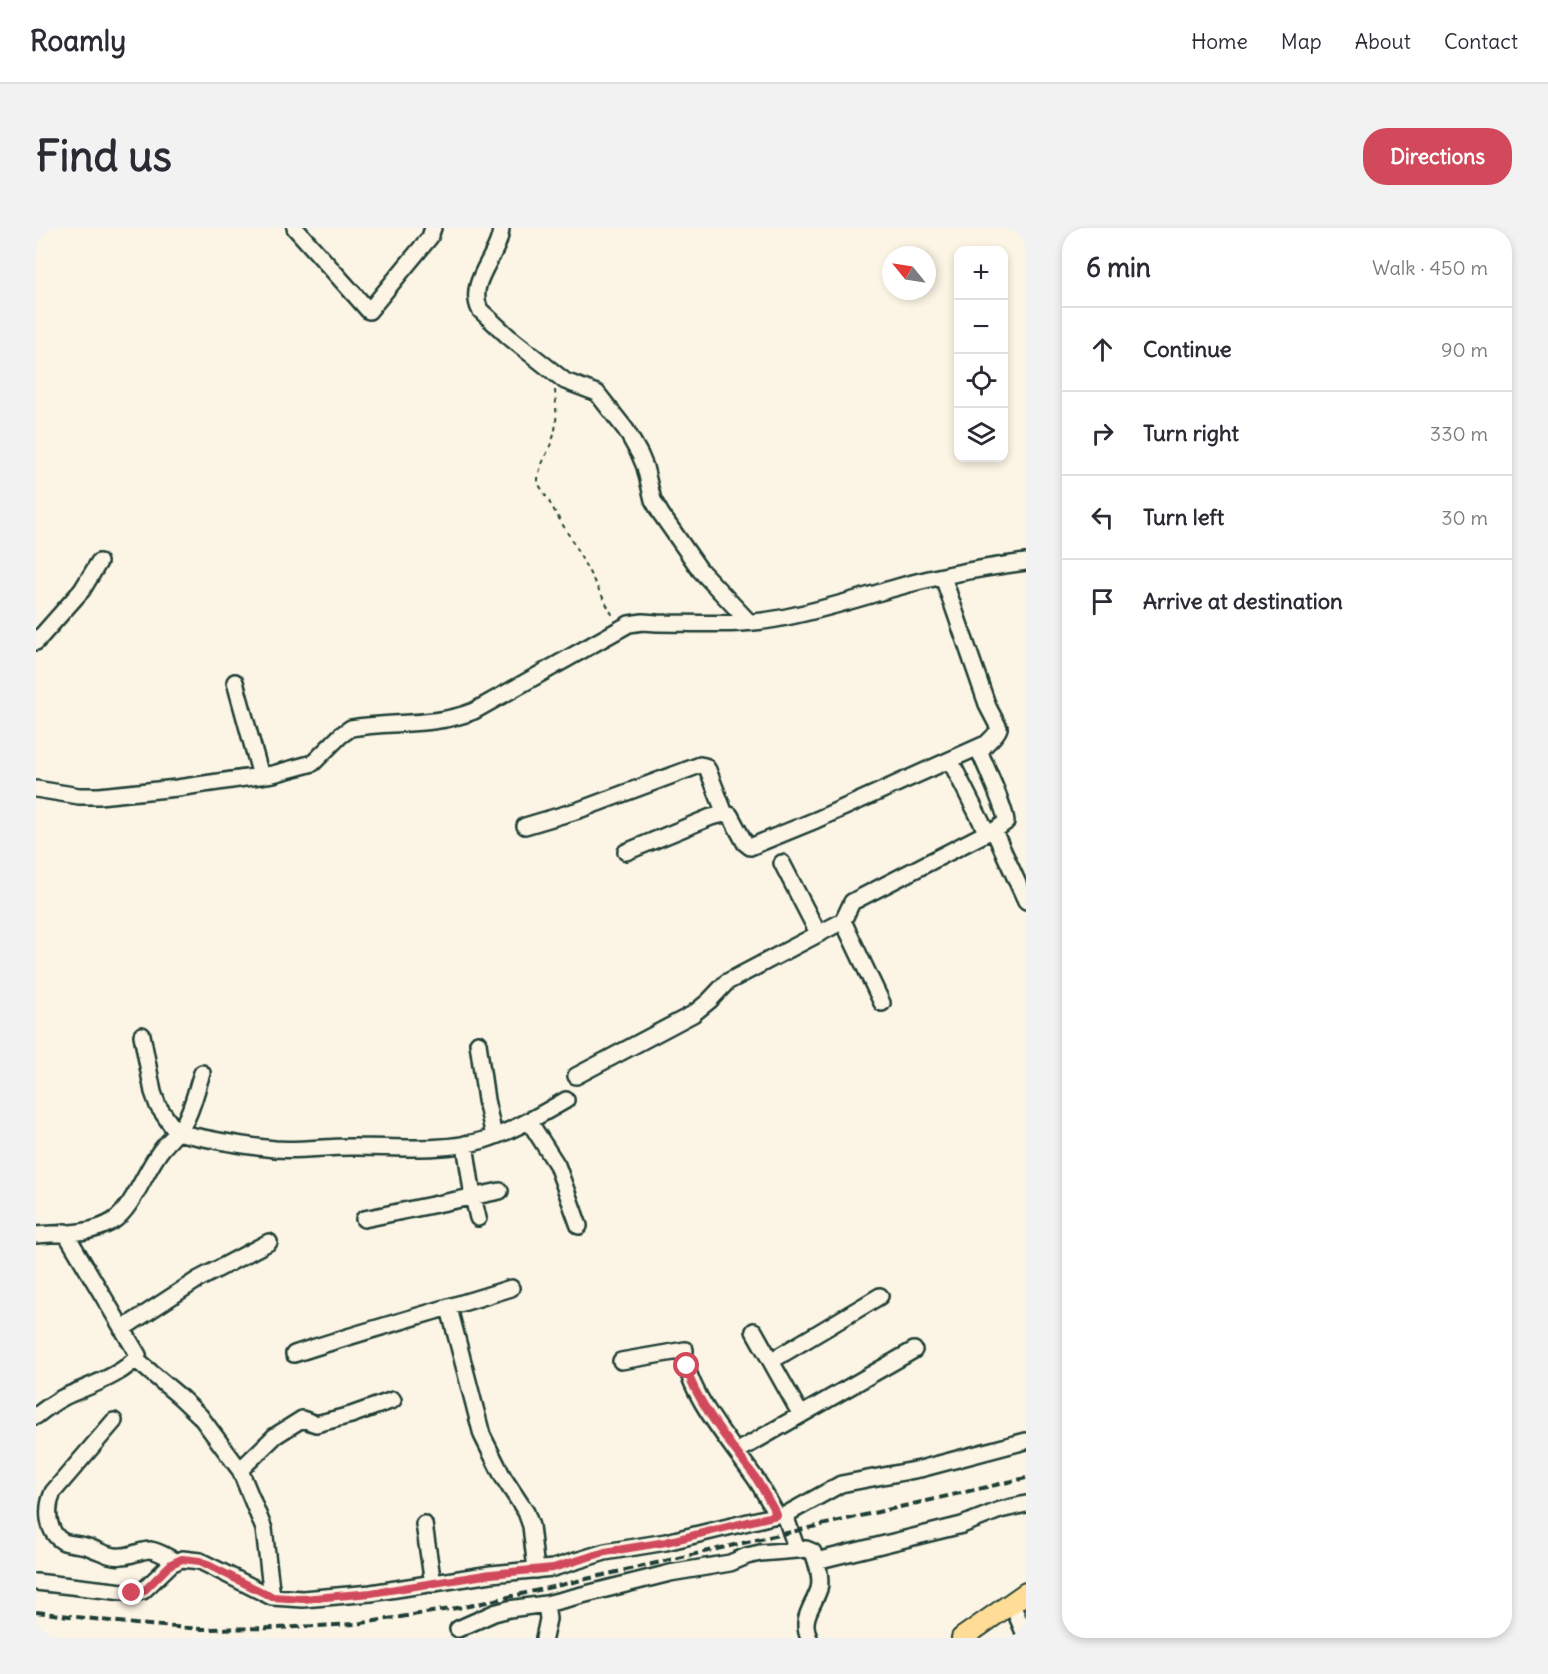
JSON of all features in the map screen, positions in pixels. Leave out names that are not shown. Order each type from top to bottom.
[{"type":"main road","points":[[962,1638],[1019,1597]]},
{"type":"street","points":[[296,228],[369,311],[430,237],[433,228]]},
{"type":"street","points":[[501,228],[495,250],[477,286],[478,305],[489,320],[509,338],[551,370],[576,386],[597,393],[626,430],[640,455],[653,500],[661,514],[700,570],[749,622]]},
{"type":"street","points":[[36,642],[82,590],[99,562]]},
{"type":"street","points":[[36,789],[79,796],[99,796],[261,776],[313,763],[351,728],[448,720],[474,711],[629,624],[749,622],[777,619],[837,606],[890,589],[973,570],[1026,562]]},
{"type":"street","points":[[525,826],[579,810],[700,765],[705,766],[708,770],[725,814],[729,815],[744,843],[750,847],[983,745],[997,734],[999,728],[988,707],[943,577]]},
{"type":"street","points":[[235,682],[261,776]]},
{"type":"street","points":[[576,1076],[693,1014],[727,982],[843,921],[852,902],[1006,822],[1007,816],[999,802],[980,753],[983,745]]},
{"type":"street","points":[[950,760],[1026,901]]},
{"type":"street","points":[[626,852],[711,817],[725,814]]},
{"type":"street","points":[[782,863],[818,933]]},
{"type":"street","points":[[843,921],[882,1003]]},
{"type":"street","points":[[142,1035],[158,1106],[176,1132],[275,1149],[354,1146],[424,1148],[465,1144],[494,1136],[529,1121],[566,1100]]},
{"type":"street","points":[[478,1043],[486,1101],[494,1136]]},
{"type":"street","points":[[36,1235],[98,1228],[114,1221],[126,1209],[158,1155],[182,1125],[191,1108],[202,1073]]},
{"type":"street","points":[[529,1121],[556,1165],[579,1226]]},
{"type":"street","points":[[465,1144],[478,1218]]},
{"type":"street","points":[[364,1219],[500,1191]]},
{"type":"street","points":[[36,1416],[61,1398],[120,1371],[138,1355],[65,1232]]},
{"type":"street","points":[[122,1329],[196,1280],[268,1242]]},
{"type":"street","points":[[294,1354],[373,1328],[449,1308],[511,1288]]},
{"type":"street","points":[[771,1361],[880,1296]]},
{"type":"street","points":[[449,1308],[482,1435],[503,1477],[526,1512],[531,1526],[536,1570]]},
{"type":"street","points":[[754,1331],[801,1415]]},
{"type":"street","points":[[621,1361],[685,1350],[687,1372],[693,1386],[781,1515],[797,1550]]},
{"type":"street","points":[[736,1452],[914,1350]]},
{"type":"street","points":[[135,1359],[200,1416],[240,1470],[264,1529],[272,1597]]},
{"type":"street","points":[[240,1470],[275,1436],[302,1419],[316,1424],[351,1415],[393,1400]]},
{"type":"street","points":[[114,1421],[53,1492],[49,1501],[49,1520],[53,1532],[65,1542],[90,1547],[111,1556],[122,1557],[152,1550],[175,1561]]},
{"type":"street","points":[[36,1582],[132,1593],[144,1591],[175,1561],[182,1559],[200,1561],[272,1597],[303,1599],[371,1593],[491,1574],[553,1568],[605,1552],[666,1542],[781,1515],[841,1485],[920,1469],[1026,1441]]},
{"type":"street","points":[[816,1562],[962,1525],[1000,1510],[1026,1504]]},
{"type":"street","points":[[424,1524],[433,1584]]},
{"type":"street","points":[[458,1629],[502,1610],[546,1604],[670,1573],[730,1563],[760,1553],[806,1549],[813,1552],[819,1572],[819,1587],[807,1615],[805,1629],[809,1638]]},
{"type":"street","points":[[1019,1597],[1026,1637]]},
{"type":"street","points":[[544,1638],[548,1619],[546,1604]]},
{"type":"path","points":[[551,370],[555,389],[556,430],[538,473],[537,483],[590,572],[619,629]]},
{"type":"railway","points":[[36,1612],[135,1624],[202,1629],[356,1624],[469,1606],[1026,1478]]},
{"type":"route","points":[[132,1593],[144,1591],[171,1564],[182,1559],[200,1561],[272,1597],[281,1599],[371,1593],[491,1574],[553,1568],[605,1552],[666,1542],[777,1515],[754,1476],[730,1445],[699,1396],[689,1378],[687,1366]]}]
